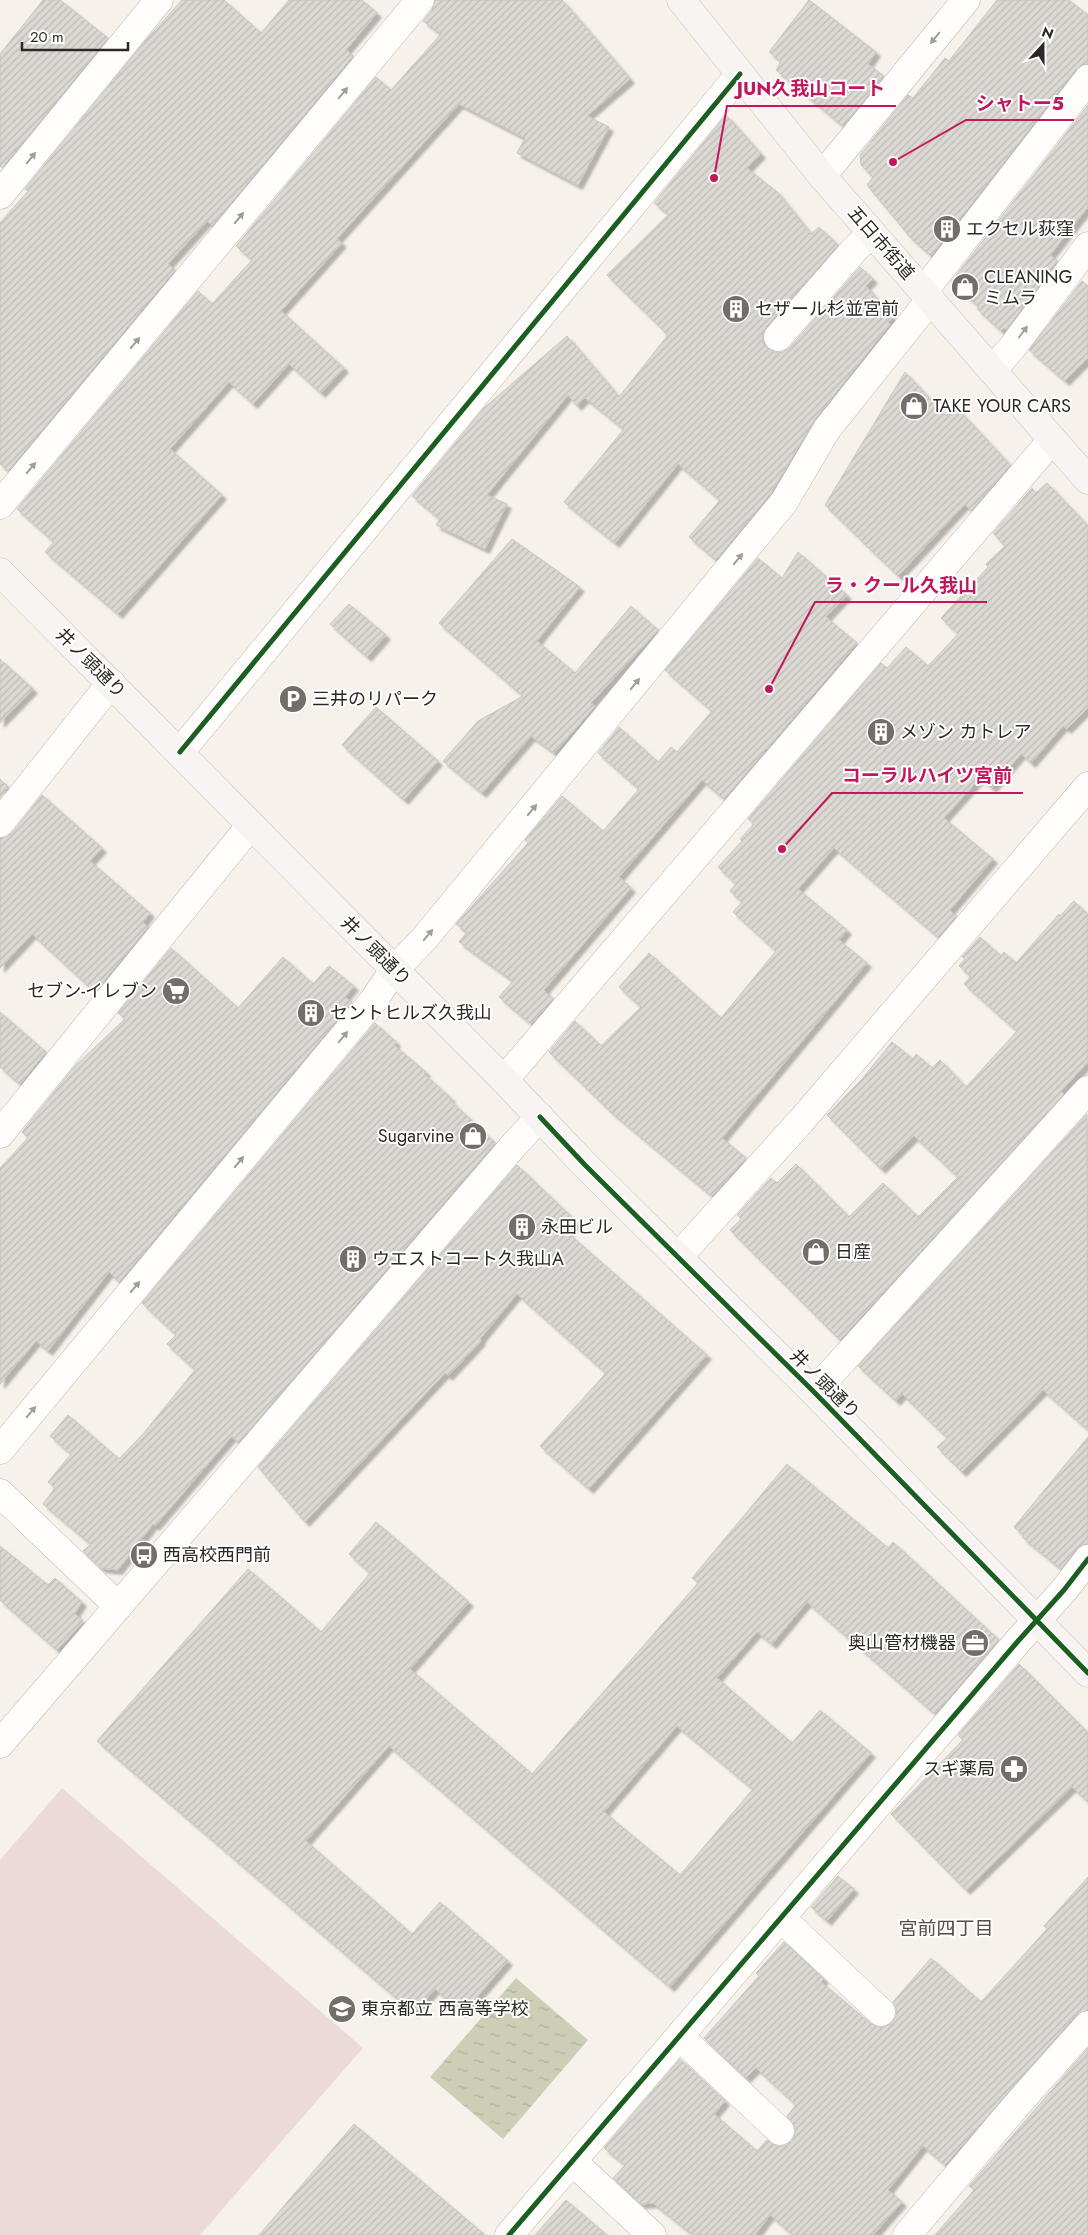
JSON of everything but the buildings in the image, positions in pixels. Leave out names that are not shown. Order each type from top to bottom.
[{"type":"main road","name":"五日市街道","points":[[681,0],[822,176],[1088,480]]},
{"type":"main road","name":"井ノ頭通り","points":[[0,572],[504,1080],[584,1165],[814,1392],[1088,1673]]},
{"type":"street","points":[[0,195],[160,0]]},
{"type":"street","points":[[0,505],[420,0]]},
{"type":"street","points":[[822,176],[966,0]]},
{"type":"street","points":[[180,752],[740,74]]},
{"type":"street","points":[[0,1450],[367,1008],[394,970],[424,939],[784,502],[827,429],[1088,79]]},
{"type":"street","points":[[778,337],[872,233]]},
{"type":"street","points":[[992,370],[1011,349],[1088,246]]},
{"type":"street","points":[[504,1080],[1052,440]]},
{"type":"street","points":[[0,823],[111,683]]},
{"type":"street","points":[[678,1257],[801,1120],[1088,786]]},
{"type":"street","points":[[0,1134],[251,825]]},
{"type":"street","points":[[814,1392],[1088,1090]]},
{"type":"street","points":[[0,1744],[507,1152],[540,1117]]},
{"type":"street","points":[[0,1494],[118,1606]]},
{"type":"street","points":[[509,2235],[1038,1620],[1088,1559]]},
{"type":"street","points":[[781,1918],[881,2012]]},
{"type":"street","points":[[907,2235],[1015,2106],[1088,2025]]},
{"type":"street","points":[[680,2037],[780,2130]]},
{"type":"street","points":[[572,2161],[652,2235]]},
{"type":"shaded area","points":[[62,1788],[363,2048],[200,2235],[0,2235],[0,1860]]},
{"type":"water","points":[[516,1978],[588,2040],[503,2139],[430,2077]]},
{"type":"cycle path","points":[[180,752],[740,74]]},
{"type":"cycle path","points":[[540,1117],[585,1165],[814,1392],[1088,1673]]},
{"type":"cycle path","points":[[509,2235],[1064,1590],[1088,1559]]},
{"type":"place","name":"シャトー5","points":[[893,162]]},
{"type":"place","name":"JUN久我山コート","points":[[714,178]]},
{"type":"place","name":"エクセル荻窪","points":[[947,229]]},
{"type":"place","name":"CLEANING ミムラ","points":[[965,287]]},
{"type":"place","name":"セザール杉並宮前","points":[[736,309]]},
{"type":"place","name":"TAKE YOUR CARS","points":[[914,406]]},
{"type":"place","name":"ラ・クール久我山","points":[[769,689]]},
{"type":"place","name":"三井のリパーク","points":[[293,699]]},
{"type":"place","name":"メゾン カトレア","points":[[881,732]]},
{"type":"place","name":"コーラルハイツ宮前","points":[[782,849]]},
{"type":"place","name":"セブン-イレブン","points":[[176,991]]},
{"type":"place","name":"セントヒルズ久我山","points":[[311,1013]]},
{"type":"place","name":"Sugarvine","points":[[473,1136]]},
{"type":"place","name":"永田ビル","points":[[522,1227]]},
{"type":"place","name":"日産","points":[[816,1252]]},
{"type":"place","name":"ウエストコート久我山A","points":[[353,1259]]},
{"type":"place","name":"西高校西門前","points":[[144,1555]]},
{"type":"place","name":"奥山管材機器","points":[[975,1643]]},
{"type":"place","name":"スギ薬局","points":[[1014,1769]]},
{"type":"place","name":"東京都立 西高等学校","points":[[342,2009]]},
{"type":"district","name":"宮前四丁目","points":[[946,1928]]}]
